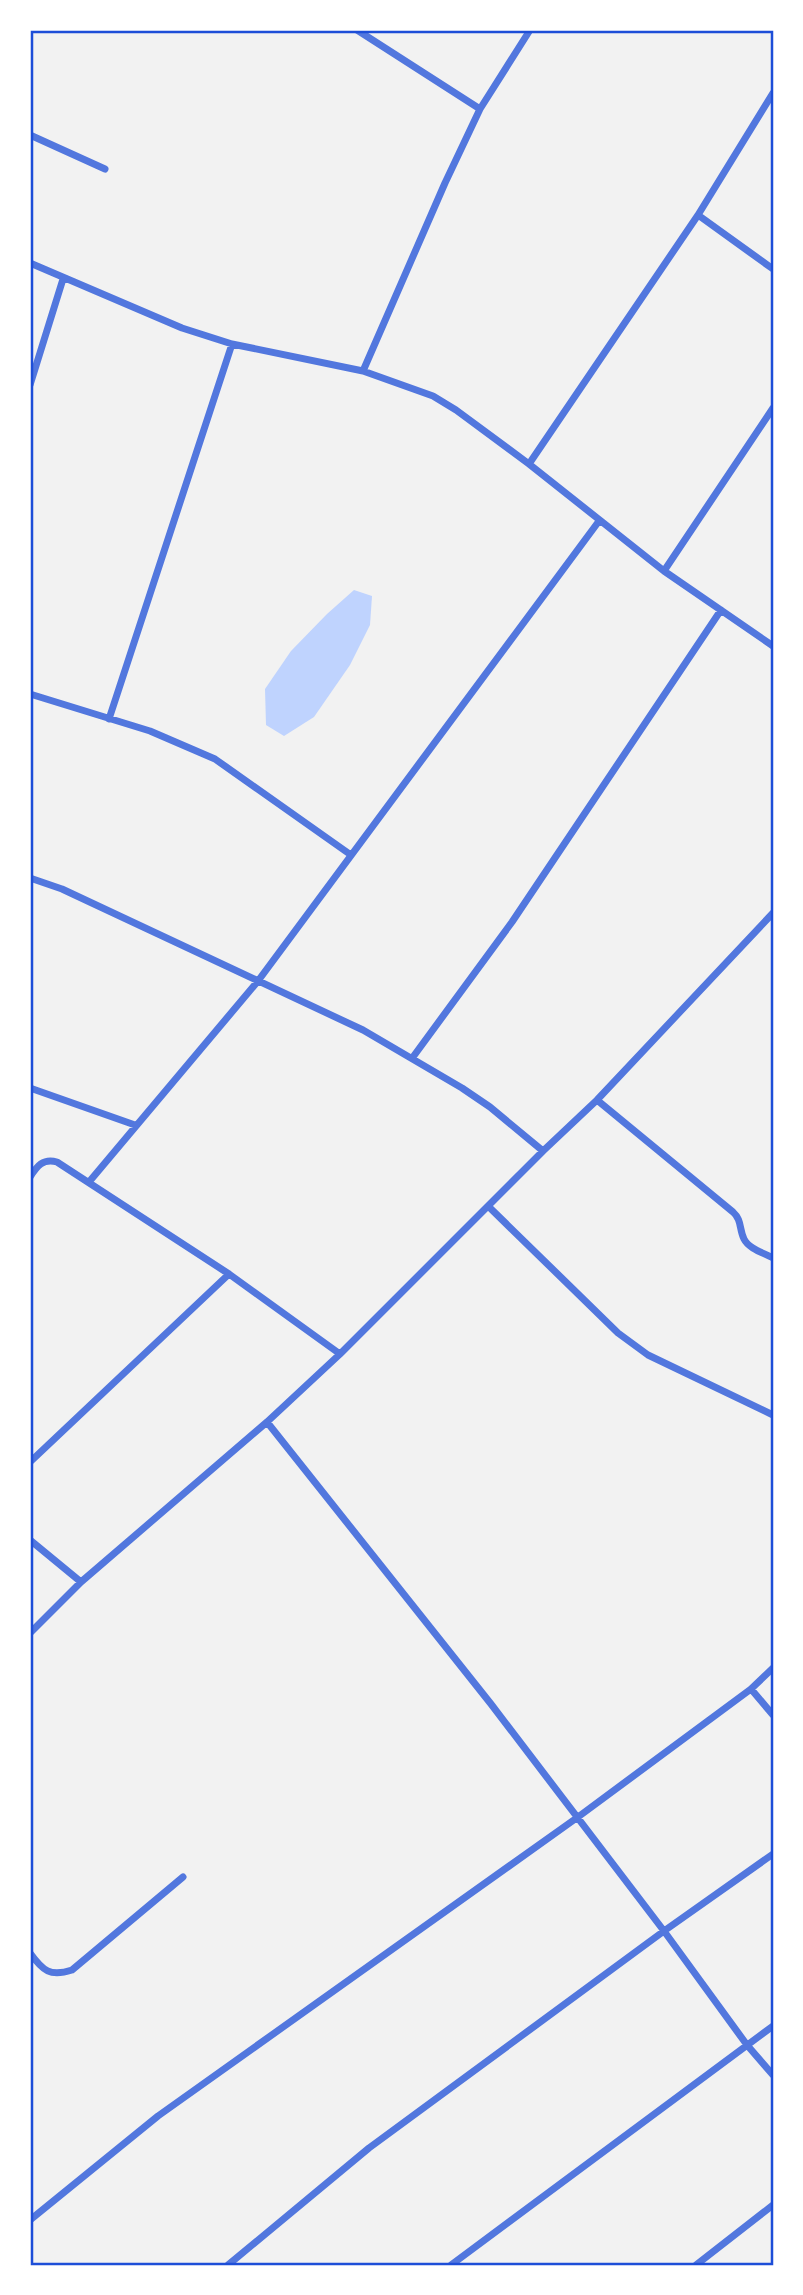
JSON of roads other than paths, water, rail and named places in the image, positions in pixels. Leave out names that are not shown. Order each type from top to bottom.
[{"type":"street","points":[[357,30],[480,109]]},
{"type":"street","points":[[363,371],[480,109],[530,30]]},
{"type":"street","points":[[529,464],[698,215],[773,93]]},
{"type":"street","points":[[30,135],[104,169]]},
{"type":"street","points":[[698,215],[773,269]]},
{"type":"street","points":[[30,263],[182,328],[232,344],[363,371],[433,396],[529,464],[664,571],[773,646]]},
{"type":"street","points":[[30,385],[63,279]]},
{"type":"street","points":[[109,719],[232,344]]},
{"type":"street","points":[[664,571],[773,408]]},
{"type":"street","points":[[89,1182],[258,981],[599,520]]},
{"type":"street","points":[[412,1057],[512,922],[721,610]]},
{"type":"street","points":[[30,694],[178,742],[215,759],[351,855]]},
{"type":"street","points":[[30,878],[62,889],[363,1030],[412,1057],[490,1107],[543,1151]]},
{"type":"street","points":[[30,1633],[81,1582],[267,1422],[340,1354],[597,1100],[773,913]]},
{"type":"street","points":[[30,1088],[135,1125]]},
{"type":"street","points":[[597,1100],[733,1212],[741,1223],[746,1242],[773,1258]]},
{"type":"street","points":[[30,1177],[35,1168],[43,1162],[57,1162],[229,1274],[340,1354]]},
{"type":"street","points":[[488,1206],[618,1334],[648,1355],[773,1415]]},
{"type":"street","points":[[30,1462],[229,1274]]},
{"type":"street","points":[[267,1422],[491,1704],[747,2045],[773,2075]]},
{"type":"street","points":[[30,1540],[81,1582]]},
{"type":"street","points":[[30,2220],[158,2116],[578,1818],[751,1689],[773,1668]]},
{"type":"street","points":[[751,1689],[773,1715]]},
{"type":"street","points":[[228,2265],[369,2148],[773,1854]]},
{"type":"street","points":[[30,1953],[48,1972],[59,1974],[72,1970],[183,1877]]},
{"type":"street","points":[[451,2265],[773,2026]]},
{"type":"street","points":[[696,2265],[773,2205]]},
{"type":"water","points":[[354,590],[372,596],[370,625],[350,665],[314,717],[284,736],[266,725],[265,689],[291,651]]}]
